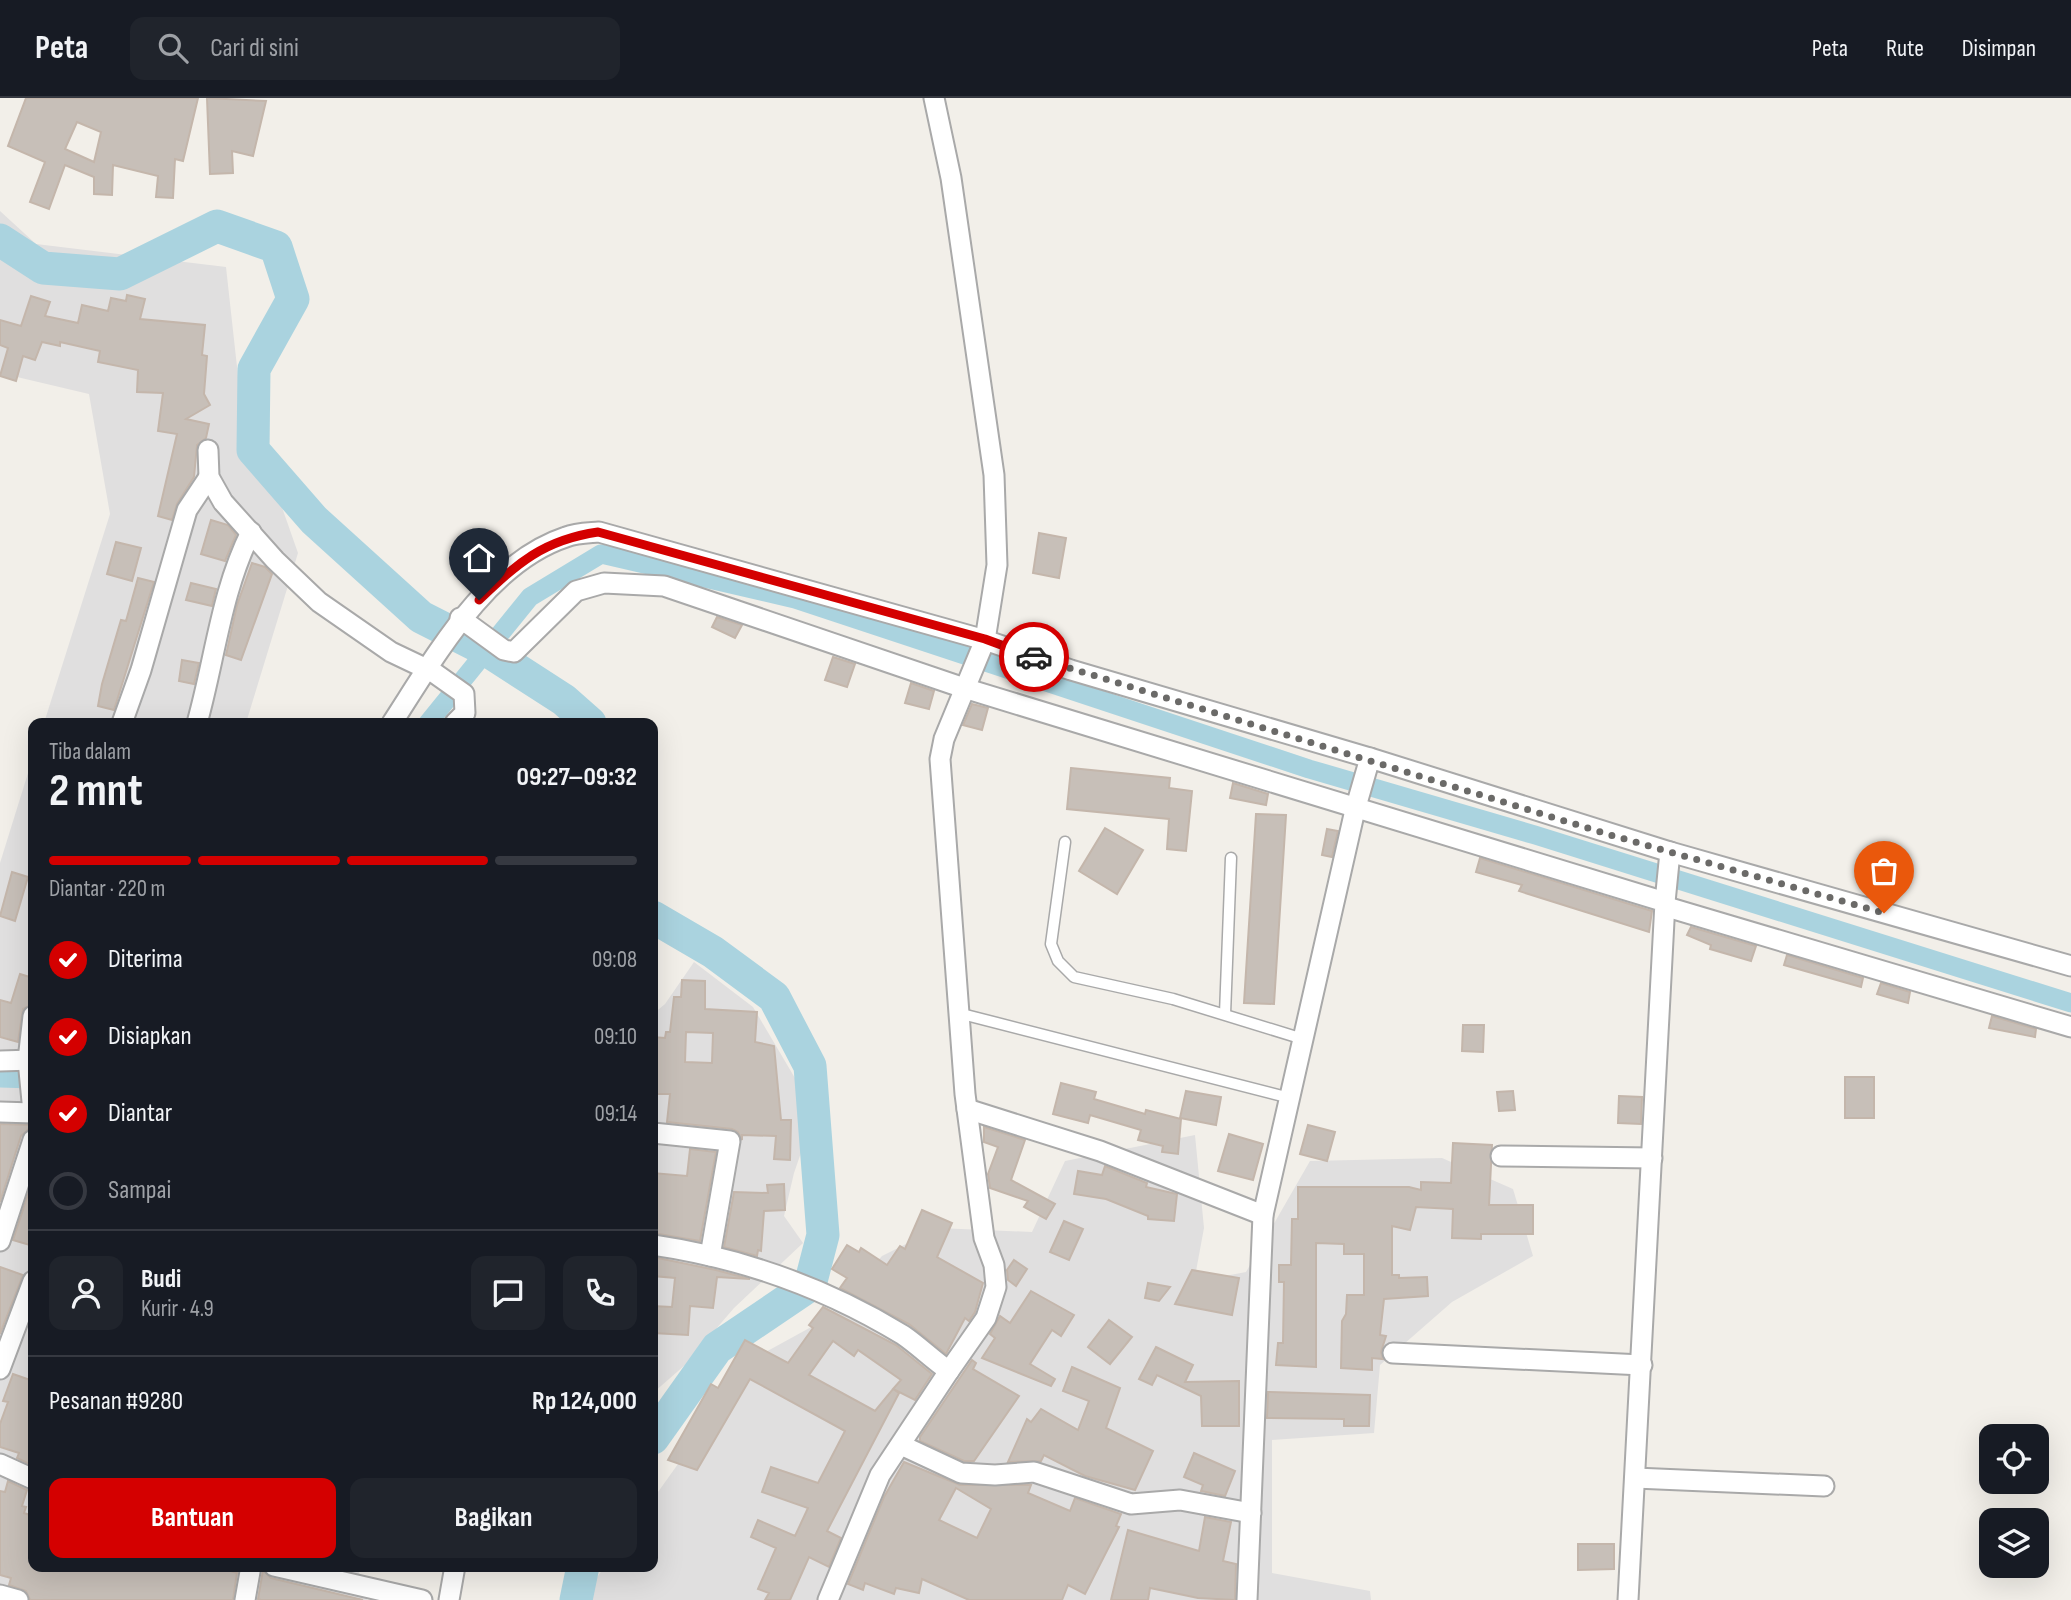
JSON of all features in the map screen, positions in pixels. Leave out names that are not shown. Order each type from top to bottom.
[{"type":"street","points":[[828,1600],[880,1475],[986,1318],[996,1287],[994,1265],[984,1238],[967,1109],[940,759],[944,739],[983,644],[997,565],[994,475],[951,178],[934,98]]},
{"type":"street","points":[[208,450],[209,478],[223,502],[251,532],[319,601],[391,652],[432,665],[464,694],[465,713],[460,718]]},
{"type":"street","points":[[124,718],[141,670],[187,510],[209,478]]},
{"type":"street","points":[[198,718],[217,630],[242,551],[251,532]]},
{"type":"street","points":[[395,718],[458,622],[517,564],[566,537],[598,532],[1071,670],[1369,761],[1669,858],[2071,966]]},
{"type":"street","points":[[458,622],[478,631],[504,650],[514,652],[576,591],[604,583],[664,586],[1356,808],[2071,1027]]},
{"type":"street","points":[[1247,1600],[1263,1215],[1369,761]]},
{"type":"street","points":[[1628,1600],[1669,858]]},
{"type":"street","points":[[0,1061],[28,1063]]},
{"type":"street","points":[[967,1109],[1100,1151],[1263,1215]]},
{"type":"street","points":[[0,1112],[28,1110]]},
{"type":"street","points":[[658,1134],[730,1141],[710,1256]]},
{"type":"street","points":[[0,1241],[28,1155]]},
{"type":"street","points":[[1501,1156],[1653,1158]]},
{"type":"street","points":[[658,1246],[710,1256],[780,1276],[821,1292],[904,1336],[949,1371]]},
{"type":"street","points":[[0,1369],[28,1294]]},
{"type":"street","points":[[1393,1353],[1642,1365]]},
{"type":"street","points":[[901,1444],[961,1474],[1034,1472],[1131,1504],[1180,1500],[1251,1513]]},
{"type":"street","points":[[0,1464],[28,1477]]},
{"type":"street","points":[[1635,1478],[1824,1486]]},
{"type":"street","points":[[244,1600],[250,1572]]},
{"type":"street","points":[[300,1572],[422,1600]]},
{"type":"street","points":[[449,1600],[454,1572]]},
{"type":"street","points":[[0,1595],[18,1600]]},
{"type":"lane","points":[[1065,842],[1051,944],[1058,961],[1074,976],[1225,1014],[1303,1039]]},
{"type":"lane","points":[[1225,1014],[1231,858]]},
{"type":"lane","points":[[958,1013],[1290,1098]]},
{"type":"shaded area","points":[[0,211],[36,244],[226,267],[239,385],[298,553],[248,718],[46,718],[110,514],[89,394],[0,373]]},
{"type":"shaded area","points":[[28,773],[28,1572],[359,1572],[367,1600],[0,1600],[0,863]]},
{"type":"shaded area","points":[[694,962],[753,1007],[815,1112],[794,1173],[784,1216],[803,1243],[734,1308],[685,1365],[658,1389],[658,1010]]},
{"type":"shaded area","points":[[1195,1135],[1204,1228],[1194,1282],[1246,1272],[1310,1161],[1442,1158],[1513,1189],[1533,1256],[1452,1302],[1380,1365],[1374,1433],[1272,1440],[1272,1573],[1370,1591],[1371,1600],[581,1600],[601,1572],[658,1572],[658,1492],[753,1359],[824,1320],[882,1256],[938,1228],[1032,1232],[1065,1161]]},
{"type":"building","points":[[26,98],[198,98],[183,161],[175,159],[173,198],[156,197],[158,176],[113,165],[112,195],[94,194],[94,177],[65,165],[49,209],[30,202],[45,162],[8,146]],"holes":[[[77,122],[101,132],[94,162],[65,149]]]},
{"type":"building","points":[[207,98],[266,101],[253,156],[232,151],[233,173],[210,174]]},
{"type":"building","points":[[127,295],[145,299],[140,319],[205,325],[202,355],[207,356],[204,394],[210,405],[186,419],[209,424],[206,438],[197,445],[194,477],[177,504],[172,520],[158,516],[177,434],[158,431],[163,393],[137,392],[138,370],[98,362],[100,351],[60,342],[60,346],[42,342],[35,360],[23,356],[16,381],[0,376],[8,348],[0,345],[0,320],[21,326],[31,296],[50,302],[45,316],[78,323],[82,305],[108,311],[111,298],[126,301]]},
{"type":"building","points":[[211,520],[228,525],[236,535],[225,561],[201,554]]},
{"type":"building","points":[[1039,533],[1066,538],[1059,578],[1033,573]]},
{"type":"building","points":[[116,542],[141,548],[132,581],[107,574]]},
{"type":"building","points":[[252,563],[265,567],[272,574],[241,660],[226,655],[237,605]]},
{"type":"building","points":[[138,578],[154,582],[114,710],[98,706],[102,684],[121,620],[126,621]]},
{"type":"building","points":[[191,583],[216,589],[212,606],[186,600]]},
{"type":"building","points":[[717,617],[742,625],[735,638],[712,627]]},
{"type":"building","points":[[833,657],[855,664],[847,687],[825,680]]},
{"type":"building","points":[[182,660],[199,663],[194,684],[179,681]]},
{"type":"building","points":[[911,683],[934,691],[929,709],[905,703]]},
{"type":"building","points":[[972,704],[988,708],[982,730],[963,725]]},
{"type":"building","points":[[1071,768],[1170,778],[1169,788],[1192,791],[1186,851],[1167,849],[1169,819],[1067,809]]},
{"type":"building","points":[[1233,783],[1268,794],[1266,805],[1230,798]]},
{"type":"building","points":[[1256,814],[1286,815],[1274,1004],[1244,1003]]},
{"type":"building","points":[[1105,828],[1143,850],[1117,894],[1079,871]]},
{"type":"building","points":[[1327,829],[1338,831],[1332,857],[1322,855]]},
{"type":"building","points":[[1480,858],[1652,911],[1649,932],[1519,891],[1522,885],[1476,872]]},
{"type":"building","points":[[12,872],[28,877],[15,921],[0,916]]},
{"type":"building","points":[[1691,927],[1756,946],[1751,961],[1710,949],[1711,945],[1687,935]]},
{"type":"building","points":[[1787,955],[1863,978],[1861,987],[1784,965]]},
{"type":"building","points":[[20,974],[28,976],[28,1006],[23,1009],[18,1042],[0,1037],[0,1000],[11,1003]]},
{"type":"building","points":[[682,980],[705,981],[705,1009],[757,1012],[755,1042],[774,1046],[781,1120],[791,1120],[790,1160],[774,1159],[776,1136],[742,1135],[742,1140],[738,1132],[732,1129],[667,1122],[670,1094],[658,1094],[658,1037],[665,1038],[666,1032],[670,1032],[674,997],[681,997]],"holes":[[[686,1032],[713,1033],[712,1063],[685,1062]]]},
{"type":"building","points":[[1881,983],[1910,992],[1908,1003],[1877,994]]},
{"type":"building","points":[[1992,1016],[2036,1029],[2035,1037],[1989,1028]]},
{"type":"building","points":[[1463,1025],[1484,1025],[1483,1052],[1462,1051]]},
{"type":"building","points":[[1845,1077],[1874,1077],[1874,1118],[1845,1118]]},
{"type":"building","points":[[1061,1083],[1096,1092],[1094,1099],[1145,1114],[1146,1110],[1181,1119],[1178,1154],[1162,1152],[1163,1146],[1138,1140],[1141,1130],[1090,1115],[1088,1123],[1053,1114]]},
{"type":"building","points":[[1186,1091],[1221,1097],[1216,1125],[1180,1118]]},
{"type":"building","points":[[1513,1091],[1515,1110],[1499,1111],[1497,1092]]},
{"type":"building","points":[[1619,1096],[1642,1097],[1641,1124],[1618,1123]]},
{"type":"building","points":[[0,1124],[28,1125],[28,1130],[21,1136],[0,1202]]},
{"type":"building","points":[[1308,1125],[1335,1132],[1327,1161],[1300,1154]]},
{"type":"building","points":[[984,1127],[1025,1140],[1011,1180],[1055,1204],[1046,1219],[1024,1207],[1028,1201],[990,1188],[988,1174],[998,1147],[984,1142]]},
{"type":"building","points":[[1229,1134],[1263,1144],[1253,1180],[1218,1171]]},
{"type":"building","points":[[1453,1143],[1492,1145],[1489,1205],[1533,1205],[1533,1234],[1481,1234],[1481,1239],[1452,1238],[1453,1209],[1416,1207],[1410,1230],[1392,1226],[1392,1275],[1399,1275],[1399,1278],[1427,1277],[1428,1296],[1384,1299],[1380,1335],[1386,1336],[1381,1352],[1383,1359],[1372,1358],[1372,1370],[1341,1368],[1342,1321],[1346,1314],[1347,1295],[1364,1295],[1364,1254],[1344,1254],[1344,1244],[1316,1243],[1316,1367],[1276,1365],[1278,1343],[1283,1343],[1284,1282],[1279,1282],[1279,1265],[1291,1265],[1292,1219],[1298,1219],[1298,1187],[1409,1187],[1421,1190],[1421,1182],[1451,1183]]},
{"type":"building","points":[[690,1149],[716,1152],[700,1241],[658,1234],[658,1173],[687,1176]]},
{"type":"building","points":[[1105,1166],[1147,1183],[1146,1187],[1177,1194],[1174,1221],[1148,1219],[1148,1216],[1106,1199],[1074,1194],[1078,1171],[1102,1175]]},
{"type":"building","points":[[784,1184],[785,1210],[764,1211],[761,1251],[758,1250],[757,1256],[724,1247],[734,1192],[768,1193],[767,1185]]},
{"type":"building","points":[[28,1194],[28,1244],[13,1240]]},
{"type":"building","points":[[922,1210],[952,1223],[937,1257],[983,1283],[975,1312],[969,1321],[965,1318],[946,1354],[909,1324],[840,1288],[847,1278],[832,1269],[847,1245],[859,1252],[861,1248],[887,1265],[900,1246],[905,1249]]},
{"type":"building","points":[[1064,1221],[1083,1229],[1069,1260],[1050,1252]]},
{"type":"building","points":[[658,1258],[750,1279],[717,1277],[713,1308],[690,1306],[688,1335],[658,1333],[658,1306],[672,1307],[675,1278],[658,1276]]},
{"type":"building","points":[[1014,1260],[1027,1269],[1016,1286],[1008,1280],[1007,1270]]},
{"type":"building","points":[[0,1267],[23,1275],[0,1334]]},
{"type":"building","points":[[1192,1270],[1239,1278],[1232,1315],[1175,1304]]},
{"type":"building","points":[[1148,1283],[1170,1287],[1159,1301],[1145,1298]]},
{"type":"building","points":[[1031,1291],[1074,1315],[1061,1336],[1052,1330],[1030,1364],[1055,1379],[1051,1386],[982,1358],[995,1338],[990,1334],[1000,1316],[1010,1323]]},
{"type":"building","points":[[823,1307],[896,1345],[932,1374],[915,1400],[893,1389],[899,1393],[827,1531],[841,1538],[829,1567],[809,1557],[790,1600],[765,1600],[769,1593],[758,1589],[776,1548],[751,1537],[758,1520],[795,1536],[808,1508],[762,1492],[771,1467],[818,1483],[845,1431],[750,1379],[697,1470],[668,1460],[711,1384],[718,1388],[745,1340],[788,1363],[813,1328],[809,1325]],"holes":[[[833,1341],[854,1356],[858,1350],[901,1380],[875,1411],[809,1375]]]},
{"type":"building","points":[[1109,1320],[1132,1337],[1110,1364],[1088,1347]]},
{"type":"building","points":[[1156,1347],[1193,1365],[1185,1382],[1239,1381],[1239,1426],[1202,1426],[1201,1396],[1157,1375],[1152,1385],[1139,1379]]},
{"type":"building","points":[[972,1360],[976,1363],[973,1369],[1019,1396],[974,1461],[964,1461],[920,1441],[920,1437]]},
{"type":"building","points":[[1072,1367],[1120,1388],[1106,1428],[1153,1451],[1135,1490],[1085,1476],[1044,1455],[1041,1461],[1008,1462],[1027,1419],[1031,1422],[1041,1409],[1078,1430],[1089,1401],[1063,1391]]},
{"type":"building","points":[[13,1374],[28,1379],[28,1464],[17,1458],[19,1453],[0,1447],[0,1424],[8,1402],[3,1401]]},
{"type":"building","points":[[1268,1392],[1370,1395],[1369,1426],[1344,1426],[1344,1419],[1267,1418]]},
{"type":"building","points":[[1194,1453],[1235,1471],[1225,1496],[1201,1491],[1203,1485],[1184,1477]]},
{"type":"building","points":[[904,1462],[960,1485],[1031,1485],[1028,1493],[1070,1511],[1075,1498],[1121,1514],[1116,1526],[1119,1527],[1085,1594],[1068,1585],[1062,1600],[969,1600],[922,1579],[919,1593],[896,1588],[894,1594],[865,1583],[863,1590],[848,1584],[884,1497]],"holes":[[[956,1488],[991,1509],[977,1538],[939,1520]]]},
{"type":"building","points":[[8,1481],[27,1490],[22,1506],[26,1507],[24,1513],[28,1514],[28,1572],[234,1572],[237,1573],[233,1600],[30,1600],[26,1591],[9,1585],[11,1578],[0,1575],[0,1491],[5,1492]]},
{"type":"building","points":[[1205,1517],[1231,1522],[1223,1561],[1236,1564],[1235,1600],[1198,1598],[1150,1588],[1148,1600],[1111,1600],[1128,1530],[1199,1551]]},
{"type":"building","points":[[1578,1544],[1614,1544],[1614,1569],[1578,1570]]},
{"type":"building","points":[[263,1572],[265,1572],[271,1578],[363,1600],[261,1600],[258,1599]]},
{"type":"waterway","points":[[0,240],[43,268],[120,274],[217,226],[276,247],[293,299],[254,369],[253,450],[314,520],[421,617],[488,651],[564,700],[584,718]]},
{"type":"waterway","points":[[432,718],[530,597],[601,554],[795,599],[1309,769],[1535,835],[2071,1003]]},
{"type":"waterway","points":[[658,920],[713,952],[774,997],[810,1066],[823,1235],[810,1285],[717,1348],[658,1431]]},
{"type":"waterway","points":[[0,1078],[28,1079]]},
{"type":"waterway","points":[[576,1600],[582,1572]]},
{"type":"way so far","points":[[1034,657],[1370,758],[1607,834],[1884,913]]},
{"type":"route","points":[[479,600],[517,564],[566,537],[598,532],[654,545],[901,618],[985,639],[1034,657]]}]
